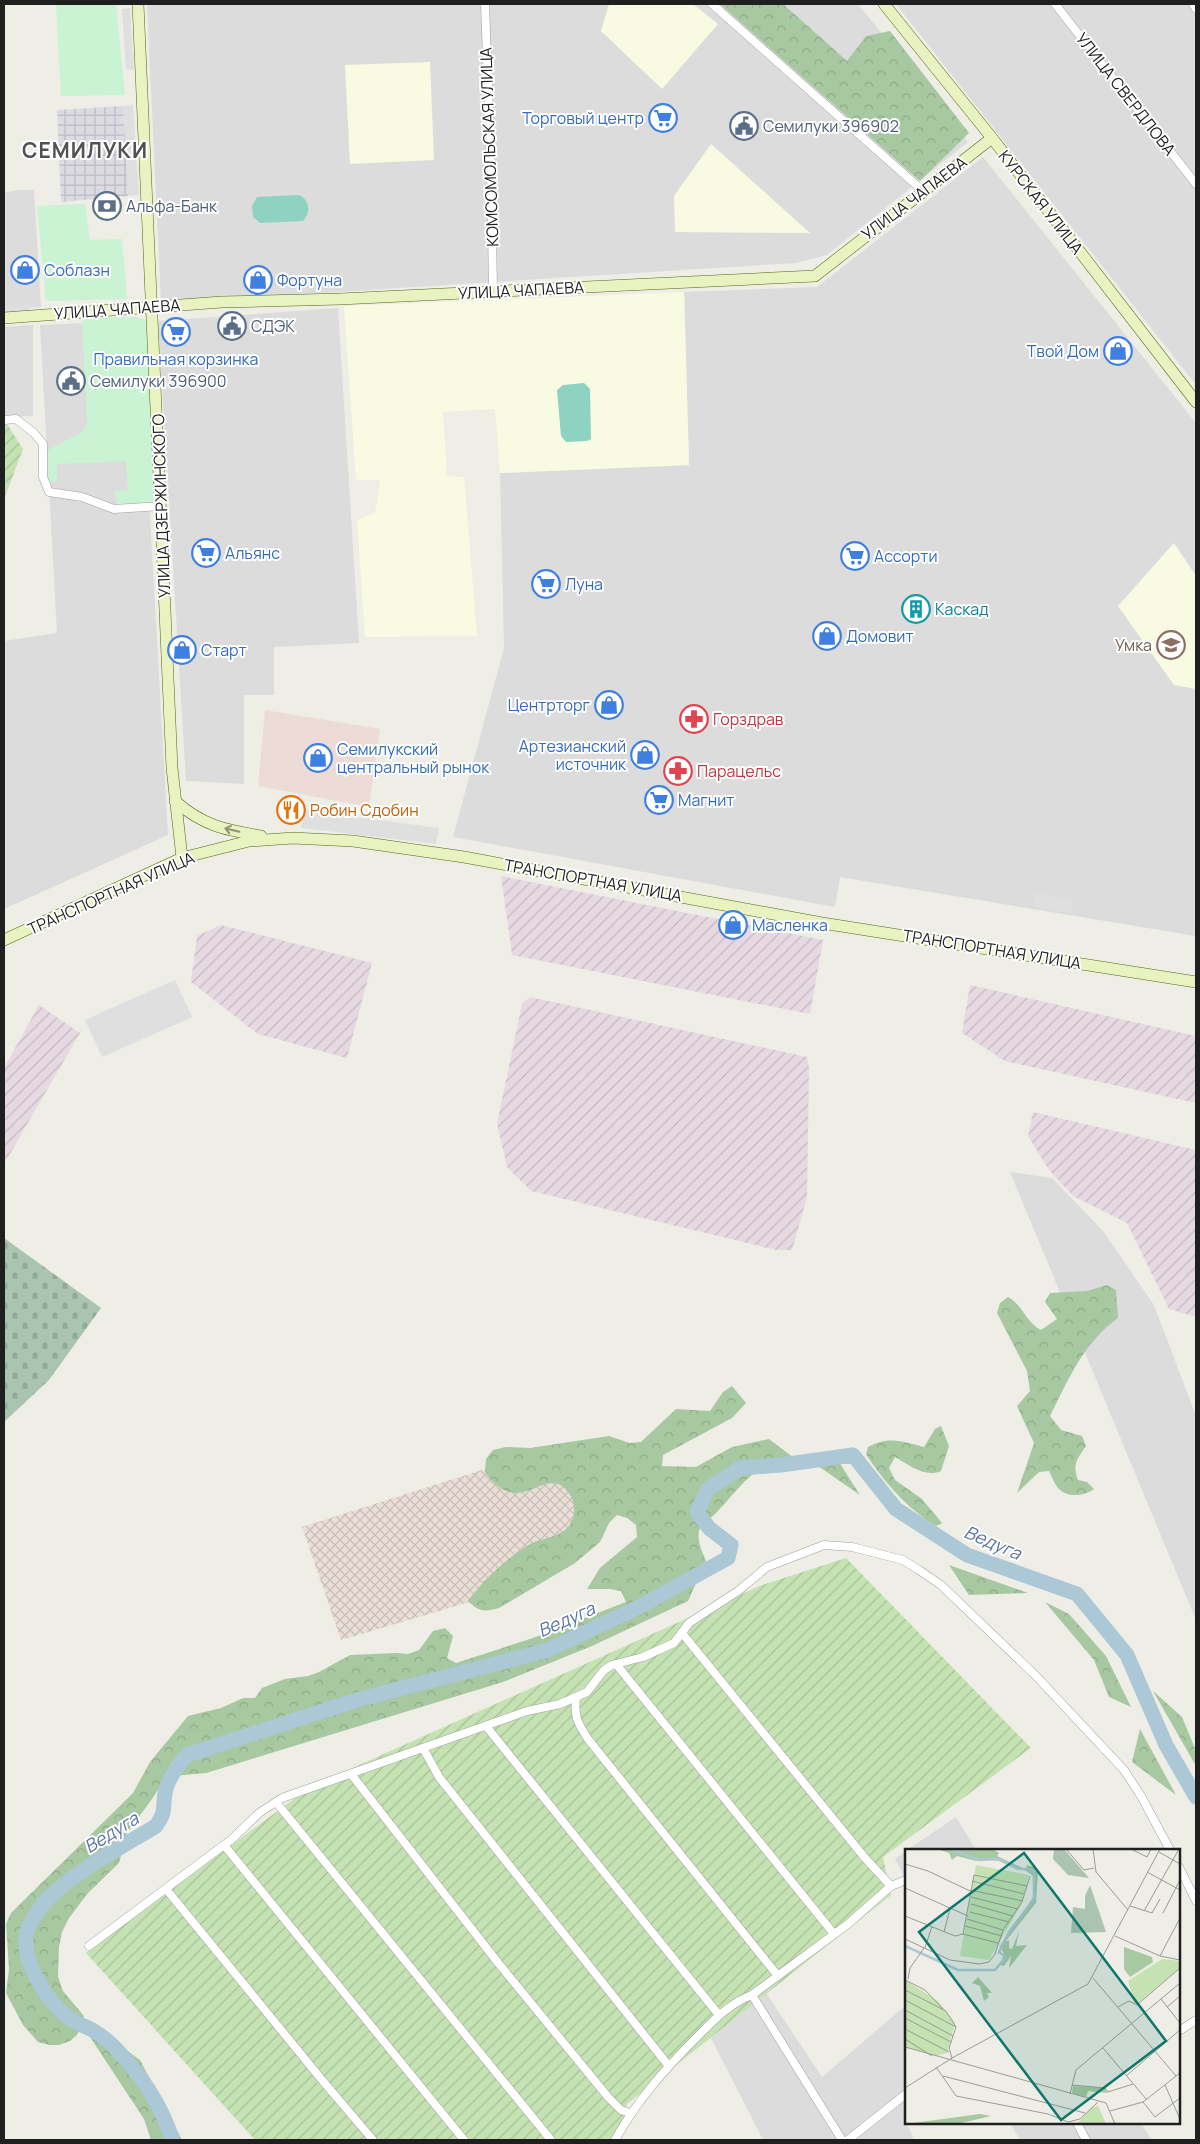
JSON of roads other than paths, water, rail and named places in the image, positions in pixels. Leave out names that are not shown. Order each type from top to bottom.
[{"type":"street","name":"УЛИЦА ДЗЕРЖИНСКОГО","points":[[138,4],[172,768],[182,858]]},
{"type":"street","name":"КОМСОМОЛЬСКАЯ УЛИЦА","points":[[484,4],[491,169],[493,290]]},
{"type":"street","points":[[712,4],[923,191]]},
{"type":"street","name":"КУРСКАЯ УЛИЦА","points":[[884,4],[992,138],[1196,402]]},
{"type":"street","name":"УЛИЦА СВЕРДЛОВА","points":[[1055,4],[1196,184]]},
{"type":"street","points":[[1193,4],[1196,9]]},
{"type":"street","name":"УЛИЦА ЧАПАЕВА","points":[[4,318],[222,302],[340,299],[493,290],[815,276],[992,138]]},
{"type":"street","points":[[4,420],[16,419],[34,432],[43,444],[44,477],[49,492],[82,497],[114,509],[161,506]]},
{"type":"street","points":[[175,801],[191,816],[211,826],[280,839]]},
{"type":"street","name":"ТРАНСПОРТНАЯ УЛИЦА","points":[[4,940],[182,858],[249,842],[280,839],[353,841],[464,857],[822,923],[1196,982]]},
{"type":"street","points":[[89,1946],[224,1845],[259,1813],[276,1802],[423,1748],[587,1692],[604,1670],[674,1643],[689,1623],[738,1591],[767,1566],[824,1545],[852,1547],[903,1560],[941,1585],[1037,1677],[1109,1751],[1142,1796],[1169,1849]]},
{"type":"street","points":[[682,1633],[891,1886]]},
{"type":"street","points":[[616,1664],[834,1934]]},
{"type":"street","points":[[576,1697],[575,1712],[577,1723],[588,1739],[778,1976]]},
{"type":"street","points":[[486,1726],[719,2015]]},
{"type":"street","points":[[423,1748],[439,1777],[668,2065]]},
{"type":"street","points":[[351,1774],[499,1964],[608,2097],[621,2110],[630,2113]]},
{"type":"street","points":[[276,1802],[551,2140]]},
{"type":"street","points":[[224,1845],[464,2140]]},
{"type":"street","points":[[1180,1869],[1196,1901]]},
{"type":"street","points":[[615,2140],[630,2113],[668,2065],[719,2015],[741,1998],[752,1995],[834,1934],[891,1886],[905,1880]]},
{"type":"street","points":[[166,1889],[322,2080],[374,2140]]},
{"type":"street","points":[[752,1995],[842,2140]]},
{"type":"street","points":[[1180,2030],[1196,2020]]},
{"type":"street","points":[[848,2140],[905,2095]]},
{"type":"street","points":[[1078,2124],[1086,2140]]},
{"type":"waterway","name":"Ведуга","points":[[172,2140],[157,2104],[126,2059],[103,2037],[73,2021],[62,2012],[39,1983],[29,1960],[26,1938],[30,1924],[43,1904],[81,1872],[156,1826],[163,1813],[168,1782],[176,1768],[187,1755],[357,1700],[548,1650],[639,1607],[728,1558],[731,1545],[709,1528],[697,1512],[708,1489],[740,1468],[781,1465],[853,1455],[896,1509],[967,1555],[1077,1594],[1127,1655],[1166,1745],[1196,1797]]},
{"type":"place","name":"Торговый центр","points":[[663,118]]},
{"type":"place","name":"Семилуки 396902","points":[[744,126]]},
{"type":"place","name":"Альфа-Банк","points":[[107,206]]},
{"type":"place","name":"Соблазн","points":[[25,270]]},
{"type":"place","name":"Фортуна","points":[[258,280]]},
{"type":"place","name":"СДЭК","points":[[232,326]]},
{"type":"place","name":"Правильная корзинка","points":[[176,332]]},
{"type":"place","name":"Твой Дом","points":[[1118,351]]},
{"type":"place","name":"Семилуки 396900","points":[[71,381]]},
{"type":"place","name":"Альянс","points":[[206,553]]},
{"type":"place","name":"Ассорти","points":[[855,556]]},
{"type":"place","name":"Луна","points":[[546,584]]},
{"type":"place","name":"Каскад","points":[[916,609]]},
{"type":"place","name":"Домовит","points":[[827,636]]},
{"type":"place","name":"Умка","points":[[1171,645]]},
{"type":"place","name":"Старт","points":[[182,650]]},
{"type":"place","name":"Центрторг","points":[[609,705]]},
{"type":"place","name":"Горздрав","points":[[694,719]]},
{"type":"place","name":"Артезианский источник","points":[[645,755]]},
{"type":"place","name":"Семилукский центральный рынок","points":[[318,758]]},
{"type":"place","name":"Парацельс","points":[[678,771]]},
{"type":"place","name":"Магнит","points":[[659,800]]},
{"type":"place","name":"Робин Сдобин","points":[[291,810]]},
{"type":"place","name":"Масленка","points":[[733,925]]},
{"type":"district","name":"СЕМИЛУКИ","points":[[85,150]]}]
